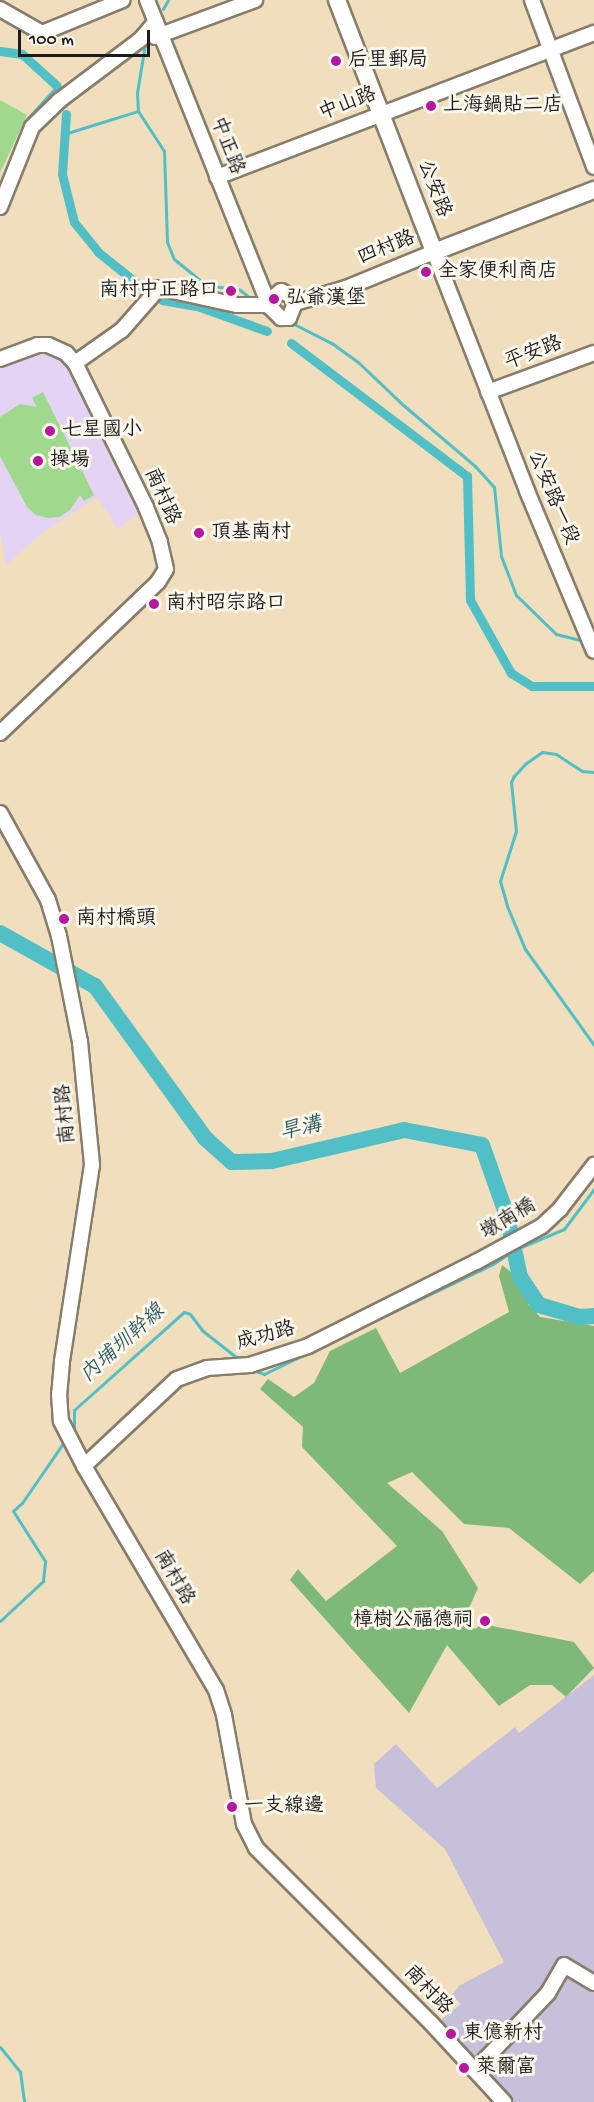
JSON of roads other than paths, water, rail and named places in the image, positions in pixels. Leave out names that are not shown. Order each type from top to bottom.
[{"type":"main road","name":"公安路","points":[[337,0],[434,252]]},
{"type":"main road","name":"四村路","points":[[434,252],[594,190]]},
{"type":"street","points":[[0,9],[42,33],[123,0]]},
{"type":"street","name":"中正路","points":[[147,0],[270,305]]},
{"type":"street","points":[[141,39],[162,35],[255,0]]},
{"type":"street","points":[[532,0],[594,167]]},
{"type":"street","points":[[0,207],[32,127],[60,100],[141,39],[156,21]]},
{"type":"street","name":"中山路","points":[[217,177],[594,33]]},
{"type":"street","name":"四村路","points":[[296,303],[368,280],[434,252]]},
{"type":"street","name":"公安路","points":[[434,252],[488,392]]},
{"type":"street","points":[[0,359],[38,345],[48,345],[66,353],[75,363],[122,330],[159,288],[237,304],[270,305]]},
{"type":"street","points":[[281,291],[291,296],[296,303],[289,318],[276,315],[270,305],[272,299],[281,291]]},
{"type":"street","name":"平安路","points":[[488,392],[594,353]]},
{"type":"street","name":"南村路","points":[[0,733],[158,582],[166,569],[160,542],[146,507],[75,363]]},
{"type":"street","name":"公安路一段","points":[[488,392],[594,651]]},
{"type":"street","name":"南村路","points":[[0,813],[48,900],[62,946],[80,1042],[92,1165],[75,1263],[59,1394],[61,1421],[84,1466],[216,1690],[224,1715],[244,1824],[256,1848],[504,2102]]},
{"type":"street","name":"墩南橋","points":[[476,1262],[542,1226],[560,1209],[594,1165]]},
{"type":"street","name":"成功路","points":[[84,1466],[177,1379],[207,1368],[250,1365],[308,1346],[476,1262]]},
{"type":"street","points":[[475,2070],[548,1993],[564,1965],[594,1983]]},
{"type":"waterway","points":[[163,9],[168,0]]},
{"type":"waterway","points":[[145,44],[137,93],[138,111],[164,151],[167,242],[174,259],[206,285],[240,290],[253,300]]},
{"type":"waterway","points":[[0,51],[22,54],[57,86]]},
{"type":"waterway","points":[[0,187],[28,118],[57,86]]},
{"type":"waterway","points":[[64,134],[138,111]]},
{"type":"waterway","points":[[66,114],[62,174],[74,222],[98,252],[144,289]]},
{"type":"waterway","points":[[162,300],[200,307],[267,331]]},
{"type":"waterway","points":[[292,323],[333,344],[359,363],[402,404],[475,466],[494,487],[501,556],[516,595],[556,634],[584,641]]},
{"type":"waterway","points":[[291,343],[467,476],[470,600],[511,673],[532,686],[594,686]]},
{"type":"waterway","points":[[594,772],[582,771],[556,754],[542,752],[526,763],[514,776],[511,782],[516,831],[500,881],[507,906],[525,949],[594,1045]]},
{"type":"waterway","name":"旱溝","points":[[0,933],[95,986],[205,1138],[232,1162],[272,1161],[404,1130],[482,1145],[507,1216],[520,1277],[539,1305],[580,1317],[594,1316]]},
{"type":"waterway","name":"內埔圳幹線","points":[[351,1332],[493,1264],[514,1250],[564,1229],[594,1189]]},
{"type":"waterway","name":"內埔圳幹線","points":[[71,1431],[74,1427],[74,1410],[184,1312],[190,1314],[203,1331],[241,1361]]},
{"type":"waterway","name":"內埔圳幹線","points":[[253,1370],[264,1374],[307,1353]]},
{"type":"waterway","name":"內埔圳幹線","points":[[0,1621],[43,1581],[45,1561],[13,1511],[22,1503],[66,1439]]},
{"type":"waterway","name":"內埔圳幹線","points":[[0,2047],[20,2072],[24,2102]]},
{"type":"place","name":"后里郵局","points":[[336,61]]},
{"type":"place","name":"上海鍋貼二店","points":[[431,106]]},
{"type":"place","name":"全家便利商店","points":[[426,272]]},
{"type":"place","name":"南村中正路口","points":[[231,291]]},
{"type":"place","name":"弘爺漢堡","points":[[274,299]]},
{"type":"place","name":"七星國小","points":[[50,431]]},
{"type":"place","name":"操場","points":[[38,461]]},
{"type":"place","name":"頂基南村","points":[[199,533]]},
{"type":"place","name":"南村昭宗路口","points":[[154,604]]},
{"type":"place","name":"南村橋頭","points":[[64,919]]},
{"type":"place","name":"樟樹公福德祠","points":[[485,1621]]},
{"type":"place","name":"一支線邊","points":[[232,1807]]},
{"type":"place","name":"東億新村","points":[[451,2034]]},
{"type":"place","name":"萊爾富","points":[[464,2068]]}]
